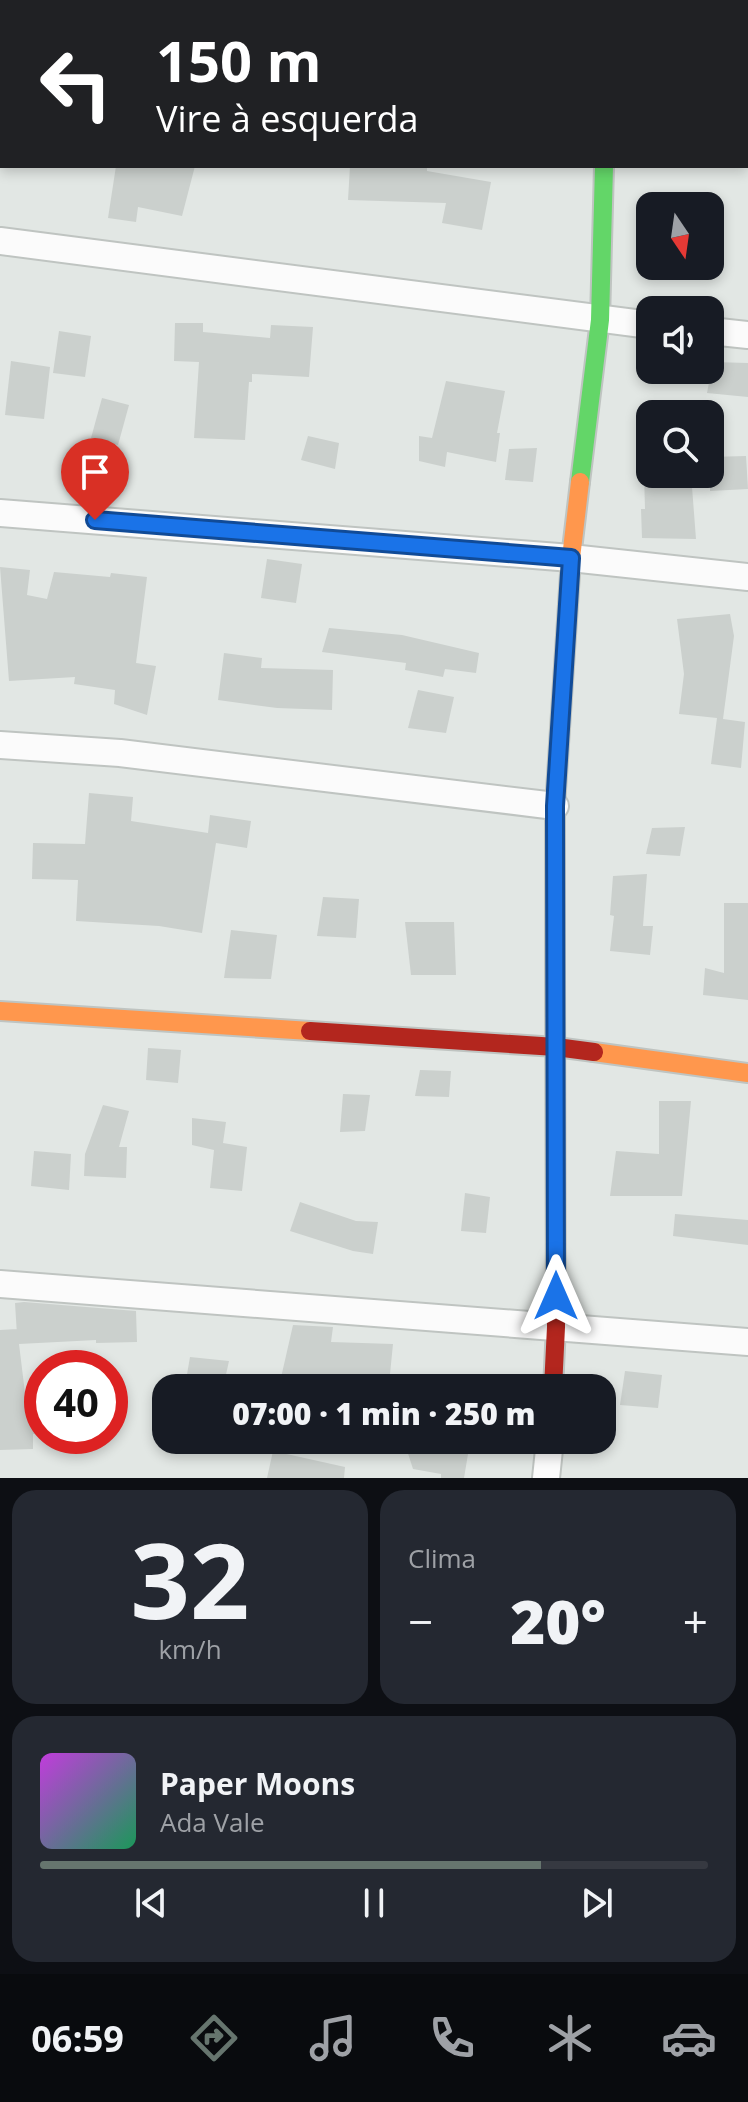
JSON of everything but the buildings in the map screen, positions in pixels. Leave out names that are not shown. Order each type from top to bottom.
[{"type":"street","points":[[554,1374],[555,806],[571,558],[600,320],[604,168]]},
{"type":"street","points":[[0,241],[636,324]]},
{"type":"street","points":[[724,332],[748,335]]},
{"type":"street","points":[[0,513],[571,558],[748,577]]},
{"type":"street","points":[[0,745],[120,753],[555,806]]},
{"type":"street","points":[[0,1011],[556,1047],[748,1073]]},
{"type":"street","points":[[0,1284],[748,1342]]},
{"type":"street","points":[[546,1478],[549,1454]]},
{"type":"traffic: fast","points":[[580,482],[600,320],[604,168]]},
{"type":"traffic: slow","points":[[555,974],[555,806],[571,558],[580,482]]},
{"type":"traffic: slow","points":[[0,1011],[310,1031]]},
{"type":"traffic: slow","points":[[594,1052],[748,1073]]},
{"type":"traffic: jam","points":[[554,1374],[555,974]]},
{"type":"traffic: jam","points":[[310,1031],[594,1052]]},
{"type":"route","points":[[95,520],[571,558],[555,806],[556,1296]]}]
